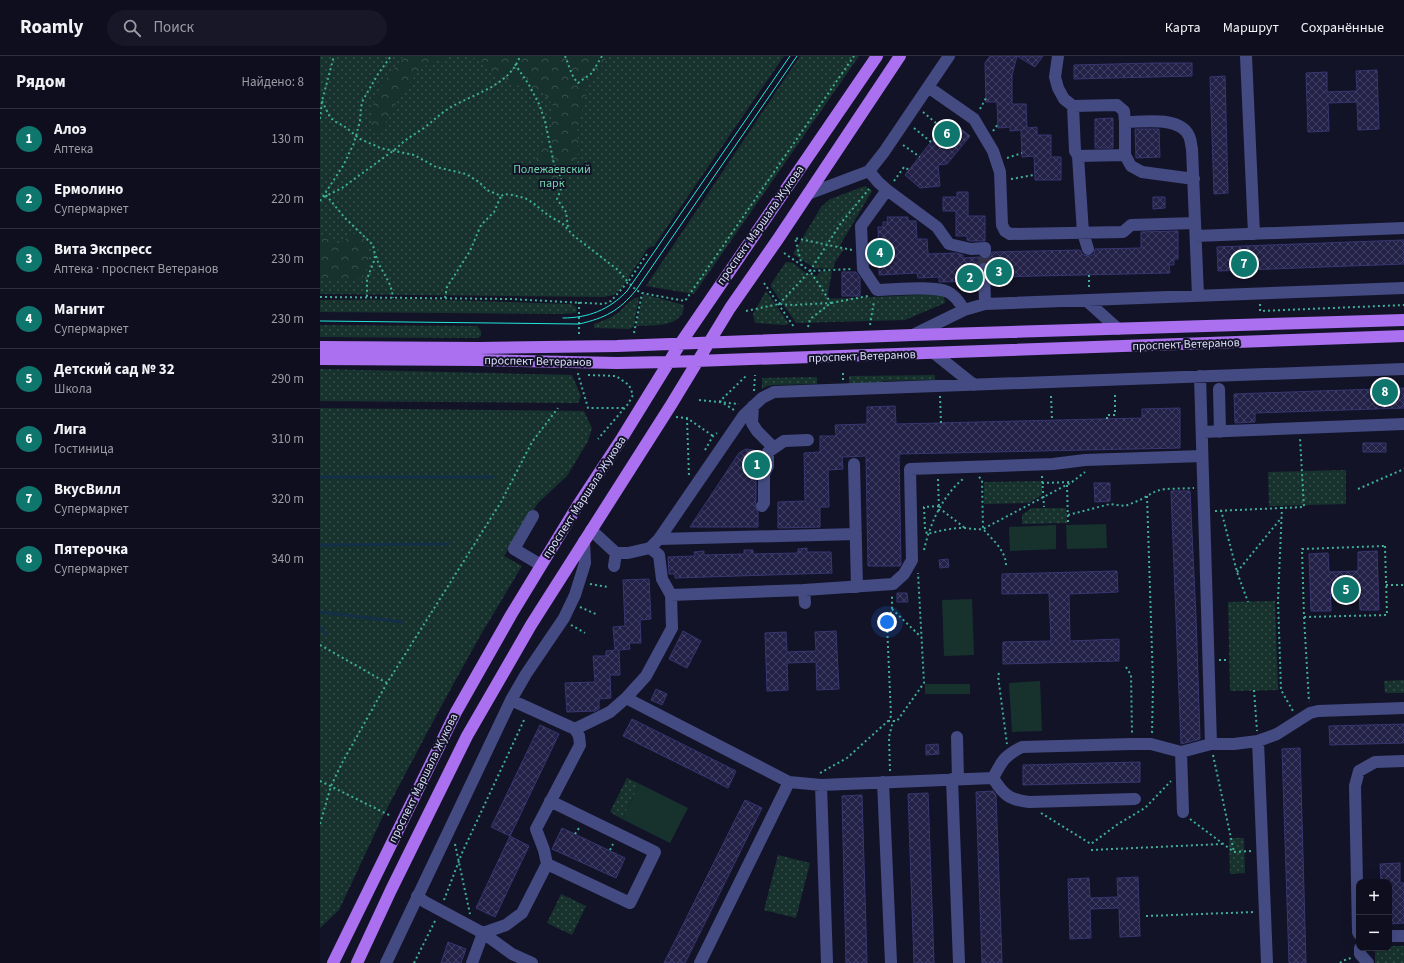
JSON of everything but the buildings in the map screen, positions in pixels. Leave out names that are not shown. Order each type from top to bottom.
[{"type":"main road","name":"проспект Маршала Жукова","points":[[333,963],[456,712],[511,615],[668,362],[877,56]]},
{"type":"main road","name":"проспект Маршала Жукова","points":[[357,963],[391,890],[467,736],[531,625],[672,405],[730,308],[900,56]]},
{"type":"main road","name":"проспект Ветеранов","points":[[320,347],[495,348],[680,344],[913,335],[1404,320]]},
{"type":"main road","name":"проспект Ветеранов","points":[[320,359],[487,360],[617,363],[668,362],[1404,336]]},
{"type":"street","points":[[808,194],[869,171],[884,152],[949,56]]},
{"type":"street","points":[[1058,56],[1056,77],[1058,88],[1064,99],[1073,106],[1117,105],[1124,111],[1125,156],[1131,166],[1142,172],[1194,178]]},
{"type":"street","points":[[1246,56],[1254,234]]},
{"type":"street","points":[[928,87],[974,119],[993,151],[1000,172],[1002,225],[1005,231],[1010,234],[1123,232],[1131,225],[1195,223]]},
{"type":"street","points":[[1073,106],[1075,151],[1078,156],[1083,233],[1088,249]]},
{"type":"street","points":[[1125,122],[1166,122],[1181,126],[1189,136],[1192,149],[1194,178],[1198,296]]},
{"type":"street","points":[[1078,156],[1125,156]]},
{"type":"street","points":[[869,171],[878,182],[936,227],[949,244],[971,249],[984,248],[984,252]]},
{"type":"street","points":[[888,190],[861,226],[863,269],[877,290],[938,288],[949,292],[958,300],[964,310]]},
{"type":"street","points":[[1196,236],[1404,228]]},
{"type":"street","points":[[984,269],[985,304]]},
{"type":"street","points":[[913,335],[964,310],[985,304],[1404,288]]},
{"type":"street","points":[[1087,301],[1118,329]]},
{"type":"street","points":[[934,353],[974,384]]},
{"type":"street","points":[[591,530],[616,553],[628,553],[650,548],[659,539],[743,416],[762,398],[774,392],[1404,369]]},
{"type":"street","points":[[1200,376],[1211,744]]},
{"type":"street","points":[[1219,389],[1220,432]]},
{"type":"street","points":[[753,406],[752,423],[757,431],[774,448]]},
{"type":"street","points":[[1202,432],[1404,424]]},
{"type":"street","points":[[762,506],[764,503],[764,474],[768,466],[768,452],[784,441],[808,440]]},
{"type":"street","points":[[671,595],[805,597],[857,587],[893,584],[904,574],[912,560],[910,469],[1043,464],[1085,460],[1202,456]]},
{"type":"street","points":[[854,464],[857,587]]},
{"type":"street","points":[[533,516],[514,549],[541,566]]},
{"type":"street","points":[[659,539],[856,534]]},
{"type":"street","points":[[386,963],[511,700],[530,668],[564,618],[575,595],[585,563],[584,541]]},
{"type":"street","points":[[575,730],[610,712],[626,698],[646,676],[672,628],[671,595],[662,578],[658,555],[650,548]]},
{"type":"street","points":[[614,566],[616,553]]},
{"type":"street","points":[[626,698],[789,782],[821,785],[993,778]]},
{"type":"street","points":[[483,933],[506,925],[522,914],[547,864],[544,850],[536,829],[580,745],[579,736],[575,730],[511,700]]},
{"type":"street","points":[[993,778],[1002,761],[1010,753],[1022,747],[1151,744],[1181,752],[1211,744],[1234,744],[1258,741],[1277,734],[1310,713],[1318,711],[1404,708]]},
{"type":"street","points":[[957,737],[955,779],[959,963]]},
{"type":"street","points":[[1258,741],[1267,963]]},
{"type":"street","points":[[1181,752],[1184,812]]},
{"type":"street","points":[[1358,915],[1355,786],[1359,771],[1375,762],[1404,761]]},
{"type":"street","points":[[993,778],[1001,791],[1011,798],[1019,801],[1135,799]]},
{"type":"street","points":[[700,963],[789,782]]},
{"type":"street","points":[[887,782],[891,963]]},
{"type":"street","points":[[821,785],[827,963]]},
{"type":"street","points":[[547,864],[630,903],[656,852],[550,801]]},
{"type":"street","points":[[417,896],[425,902],[483,933],[512,954],[532,963]]},
{"type":"street","points":[[472,963],[483,933]]},
{"type":"street","points":[[1392,936],[1404,936]]},
{"type":"street","points":[[1360,951],[1360,954],[1368,963]]},
{"type":"path","points":[[320,119],[322,101],[334,56]]},
{"type":"path","points":[[325,196],[326,190],[349,155],[360,121],[363,100],[378,74],[392,56]]},
{"type":"path","points":[[320,201],[325,196],[342,188],[394,150],[404,140],[426,126],[445,110],[496,85],[510,72],[520,56]]},
{"type":"path","points":[[565,56],[570,70],[578,83],[592,73],[602,56]]},
{"type":"path","points":[[322,101],[330,117],[356,136],[380,148],[414,155],[436,167],[470,176],[487,190],[501,196],[505,194],[525,198],[538,206],[549,216],[562,223],[574,236],[618,270],[636,290],[642,293],[685,301],[854,56]]},
{"type":"path","points":[[515,64],[529,85],[539,104],[545,121],[554,164],[561,178],[561,189],[557,199],[566,212],[568,228]]},
{"type":"path","points":[[922,111],[942,128]]},
{"type":"path","points":[[912,126],[931,142]]},
{"type":"path","points":[[900,143],[920,156]]},
{"type":"path","points":[[997,162],[1022,153]]},
{"type":"path","points":[[888,190],[904,167],[909,170]]},
{"type":"path","points":[[1000,182],[1034,175]]},
{"type":"path","points":[[779,304],[810,271],[841,223],[870,188]]},
{"type":"path","points":[[325,196],[345,218],[369,239],[373,245],[375,255],[381,268],[391,284],[393,298]]},
{"type":"path","points":[[445,298],[447,287],[470,251],[481,225],[494,212],[501,196]]},
{"type":"path","points":[[802,266],[795,238],[862,252]]},
{"type":"path","points":[[784,253],[810,271],[831,303]]},
{"type":"path","points":[[320,297],[445,298],[604,304],[611,301],[628,282],[647,254]]},
{"type":"path","points":[[367,298],[367,279],[375,255]]},
{"type":"path","points":[[810,271],[863,269]]},
{"type":"path","points":[[1089,275],[1090,288]]},
{"type":"path","points":[[764,283],[794,327]]},
{"type":"path","points":[[746,311],[779,304],[792,305],[831,303],[872,296],[877,290]]},
{"type":"path","points":[[870,325],[877,290]]},
{"type":"path","points":[[634,333],[642,293]]},
{"type":"path","points":[[579,302],[579,334]]},
{"type":"path","points":[[808,327],[810,319],[831,303]]},
{"type":"path","points":[[1260,311],[1404,305]]},
{"type":"path","points":[[598,439],[625,408],[633,394],[630,384],[616,376],[578,374],[588,408],[625,408]]},
{"type":"path","points":[[720,401],[747,375]]},
{"type":"path","points":[[1107,419],[1107,415],[1115,415],[1115,393]]},
{"type":"path","points":[[1051,396],[1052,420]]},
{"type":"path","points":[[699,400],[720,401],[753,406]]},
{"type":"path","points":[[940,401],[941,423]]},
{"type":"path","points":[[672,405],[675,416],[687,418],[713,436],[703,455]]},
{"type":"path","points":[[320,824],[331,786],[342,762],[388,683],[501,502],[532,442],[558,408]]},
{"type":"path","points":[[687,418],[689,480],[692,474]]},
{"type":"path","points":[[1203,511],[1304,506],[1300,428]]},
{"type":"path","points":[[927,534],[943,530],[965,528],[975,530],[983,529],[1072,482],[1085,472],[1085,460]]},
{"type":"path","points":[[1043,464],[1042,483],[1044,507]]},
{"type":"path","points":[[919,554],[924,550],[927,534],[939,510],[956,485],[979,466]]},
{"type":"path","points":[[979,466],[979,477],[982,480],[983,529],[999,547],[1006,560],[1006,565]]},
{"type":"path","points":[[937,467],[939,510]]},
{"type":"path","points":[[1358,489],[1404,469]]},
{"type":"path","points":[[1042,483],[1072,482]]},
{"type":"path","points":[[1067,485],[1068,522]]},
{"type":"path","points":[[1068,515],[1110,504],[1124,506],[1156,491],[1165,489],[1203,488]]},
{"type":"path","points":[[1147,496],[1153,683],[1151,744]]},
{"type":"path","points":[[927,534],[925,529],[924,507],[939,506]]},
{"type":"path","points":[[1282,507],[1278,600],[1281,690],[1298,721]]},
{"type":"path","points":[[939,510],[943,511],[965,528]]},
{"type":"path","points":[[1221,510],[1237,572],[1248,602]]},
{"type":"path","points":[[1237,572],[1282,516]]},
{"type":"path","points":[[1304,617],[1387,615],[1384,546],[1302,548],[1304,617],[1310,713]]},
{"type":"path","points":[[888,721],[897,721],[924,683],[918,568]]},
{"type":"path","points":[[587,583],[608,587]]},
{"type":"path","points":[[806,784],[807,779],[847,758],[888,721],[891,716],[887,624],[892,609],[893,584]]},
{"type":"path","points":[[1386,585],[1404,584]]},
{"type":"path","points":[[578,606],[598,615]]},
{"type":"path","points":[[892,609],[922,638]]},
{"type":"path","points":[[570,625],[585,633]]},
{"type":"path","points":[[320,645],[388,683]]},
{"type":"path","points":[[1126,667],[1131,675],[1132,744]]},
{"type":"path","points":[[999,673],[998,676],[1006,736],[1010,753]]},
{"type":"path","points":[[1254,690],[1258,741]]},
{"type":"path","points":[[441,907],[459,862],[526,718]]},
{"type":"path","points":[[887,782],[889,737],[893,721]]},
{"type":"path","points":[[1211,744],[1234,852]]},
{"type":"path","points":[[320,781],[389,815]]},
{"type":"path","points":[[1029,802],[1031,806],[1091,844]]},
{"type":"path","points":[[1184,812],[1192,822],[1234,852],[1262,851]]},
{"type":"path","points":[[455,844],[470,915]]},
{"type":"path","points":[[1092,850],[1222,844]]},
{"type":"path","points":[[1146,916],[1264,911]]},
{"type":"path","points":[[414,963],[437,916]]},
{"type":"green space","name":"Полежаевский парк","points":[[320,56],[784,56],[654,246],[648,248],[621,289],[613,295],[604,297],[320,294]]},
{"type":"green space","points":[[403,56],[454,56],[443,58],[427,65],[421,70],[400,97],[388,117],[381,134],[372,133],[371,116],[374,101],[380,88]]},
{"type":"green space","points":[[467,56],[607,56],[598,73],[587,86],[577,132],[579,152],[573,170],[564,184],[547,183],[537,177],[534,163],[551,127],[553,106],[543,92],[512,84],[490,71],[478,59]]},
{"type":"green space","points":[[800,56],[859,56],[694,294],[646,286]]},
{"type":"green space","points":[[865,186],[872,191],[839,247],[844,249],[835,262],[833,269],[816,269],[793,254],[821,207],[830,199]]},
{"type":"green space","points":[[325,234],[338,243],[345,240],[351,234],[360,234],[364,239],[368,250],[367,267],[362,278],[346,280],[320,280],[320,235]]},
{"type":"green space","points":[[786,262],[793,263],[806,273],[817,276],[821,271],[832,271],[827,299],[940,294],[944,296],[945,303],[905,320],[796,323],[771,287],[771,284]]},
{"type":"green space","points":[[766,291],[789,324],[755,323],[753,314]]},
{"type":"green space","points":[[643,294],[684,305],[683,312],[679,318],[666,324],[636,326]]},
{"type":"green space","points":[[639,297],[634,326],[630,329],[594,328],[594,324],[615,315],[630,301]]},
{"type":"green space","points":[[413,299],[571,304],[575,306],[577,310],[576,313],[561,314],[320,312],[320,300]]},
{"type":"green space","points":[[320,325],[477,326],[481,331],[481,336],[478,338],[320,337]]},
{"type":"green space","points":[[320,369],[572,375],[581,396],[578,403],[320,401]]},
{"type":"green space","points":[[935,375],[935,383],[930,380],[883,381],[883,384],[849,385],[849,376]]},
{"type":"green space","points":[[817,377],[817,384],[773,385],[762,389],[762,378]]},
{"type":"green space","points":[[320,408],[584,411],[592,428],[588,441],[567,476],[538,503],[504,556],[522,566],[480,636],[438,712],[383,816],[339,910],[320,928]]},
{"type":"green space","points":[[1346,470],[1346,504],[1269,506],[1268,472]]},
{"type":"green space","points":[[1042,481],[1042,495],[1028,503],[984,504],[984,482]]},
{"type":"green space","points":[[1032,508],[1066,508],[1067,523],[1022,524],[1022,515]]},
{"type":"green space","points":[[1106,524],[1107,548],[1067,549],[1066,525]]},
{"type":"green space","points":[[1056,525],[1056,549],[1010,551],[1009,527]]},
{"type":"green space","points":[[972,599],[974,655],[944,656],[942,600]]},
{"type":"green space","points":[[1275,601],[1278,690],[1230,691],[1228,602]]},
{"type":"green space","points":[[1404,680],[1404,693],[1385,693],[1384,681]]},
{"type":"green space","points":[[1040,681],[1042,731],[1012,732],[1009,683]]},
{"type":"green space","points":[[925,684],[970,684],[970,694],[925,694]]},
{"type":"green space","points":[[627,778],[640,784],[622,819],[610,812]]},
{"type":"green space","points":[[640,784],[688,808],[670,843],[622,819]]},
{"type":"green space","points":[[1229,838],[1244,838],[1245,873],[1230,874]]},
{"type":"green space","points":[[778,855],[810,863],[796,918],[764,910]]},
{"type":"green space","points":[[561,894],[586,906],[572,935],[547,923]]},
{"type":"green space","points":[[1392,946],[1404,946],[1404,963],[1375,963],[1375,951],[1392,951]]},
{"type":"waterway","points":[[320,477],[493,477]]},
{"type":"waterway","points":[[320,545],[448,544]]},
{"type":"waterway","points":[[320,612],[402,622]]},
{"type":"waterway","points":[[320,627],[326,634]]},
{"type":"tunnel","points":[[984,269],[985,252]]},
{"type":"tram line","points":[[563,318],[572,318],[598,312],[620,298],[627,291],[790,56]]},
{"type":"tram line","points":[[320,321],[579,324],[611,313],[624,303],[636,290],[797,56]]},
{"type":"place","name":"Лига","points":[[947,134]]},
{"type":"place","name":"Магнит","points":[[880,253]]},
{"type":"place","name":"ВкусВилл","points":[[1244,264]]},
{"type":"place","name":"Вита Экспресс","points":[[999,272]]},
{"type":"place","name":"Ермолино","points":[[970,278]]},
{"type":"place","name":"Пятерочка","points":[[1385,392]]},
{"type":"place","name":"Алоэ","points":[[757,465]]},
{"type":"place","name":"Детский сад № 32","points":[[1346,590]]}]
